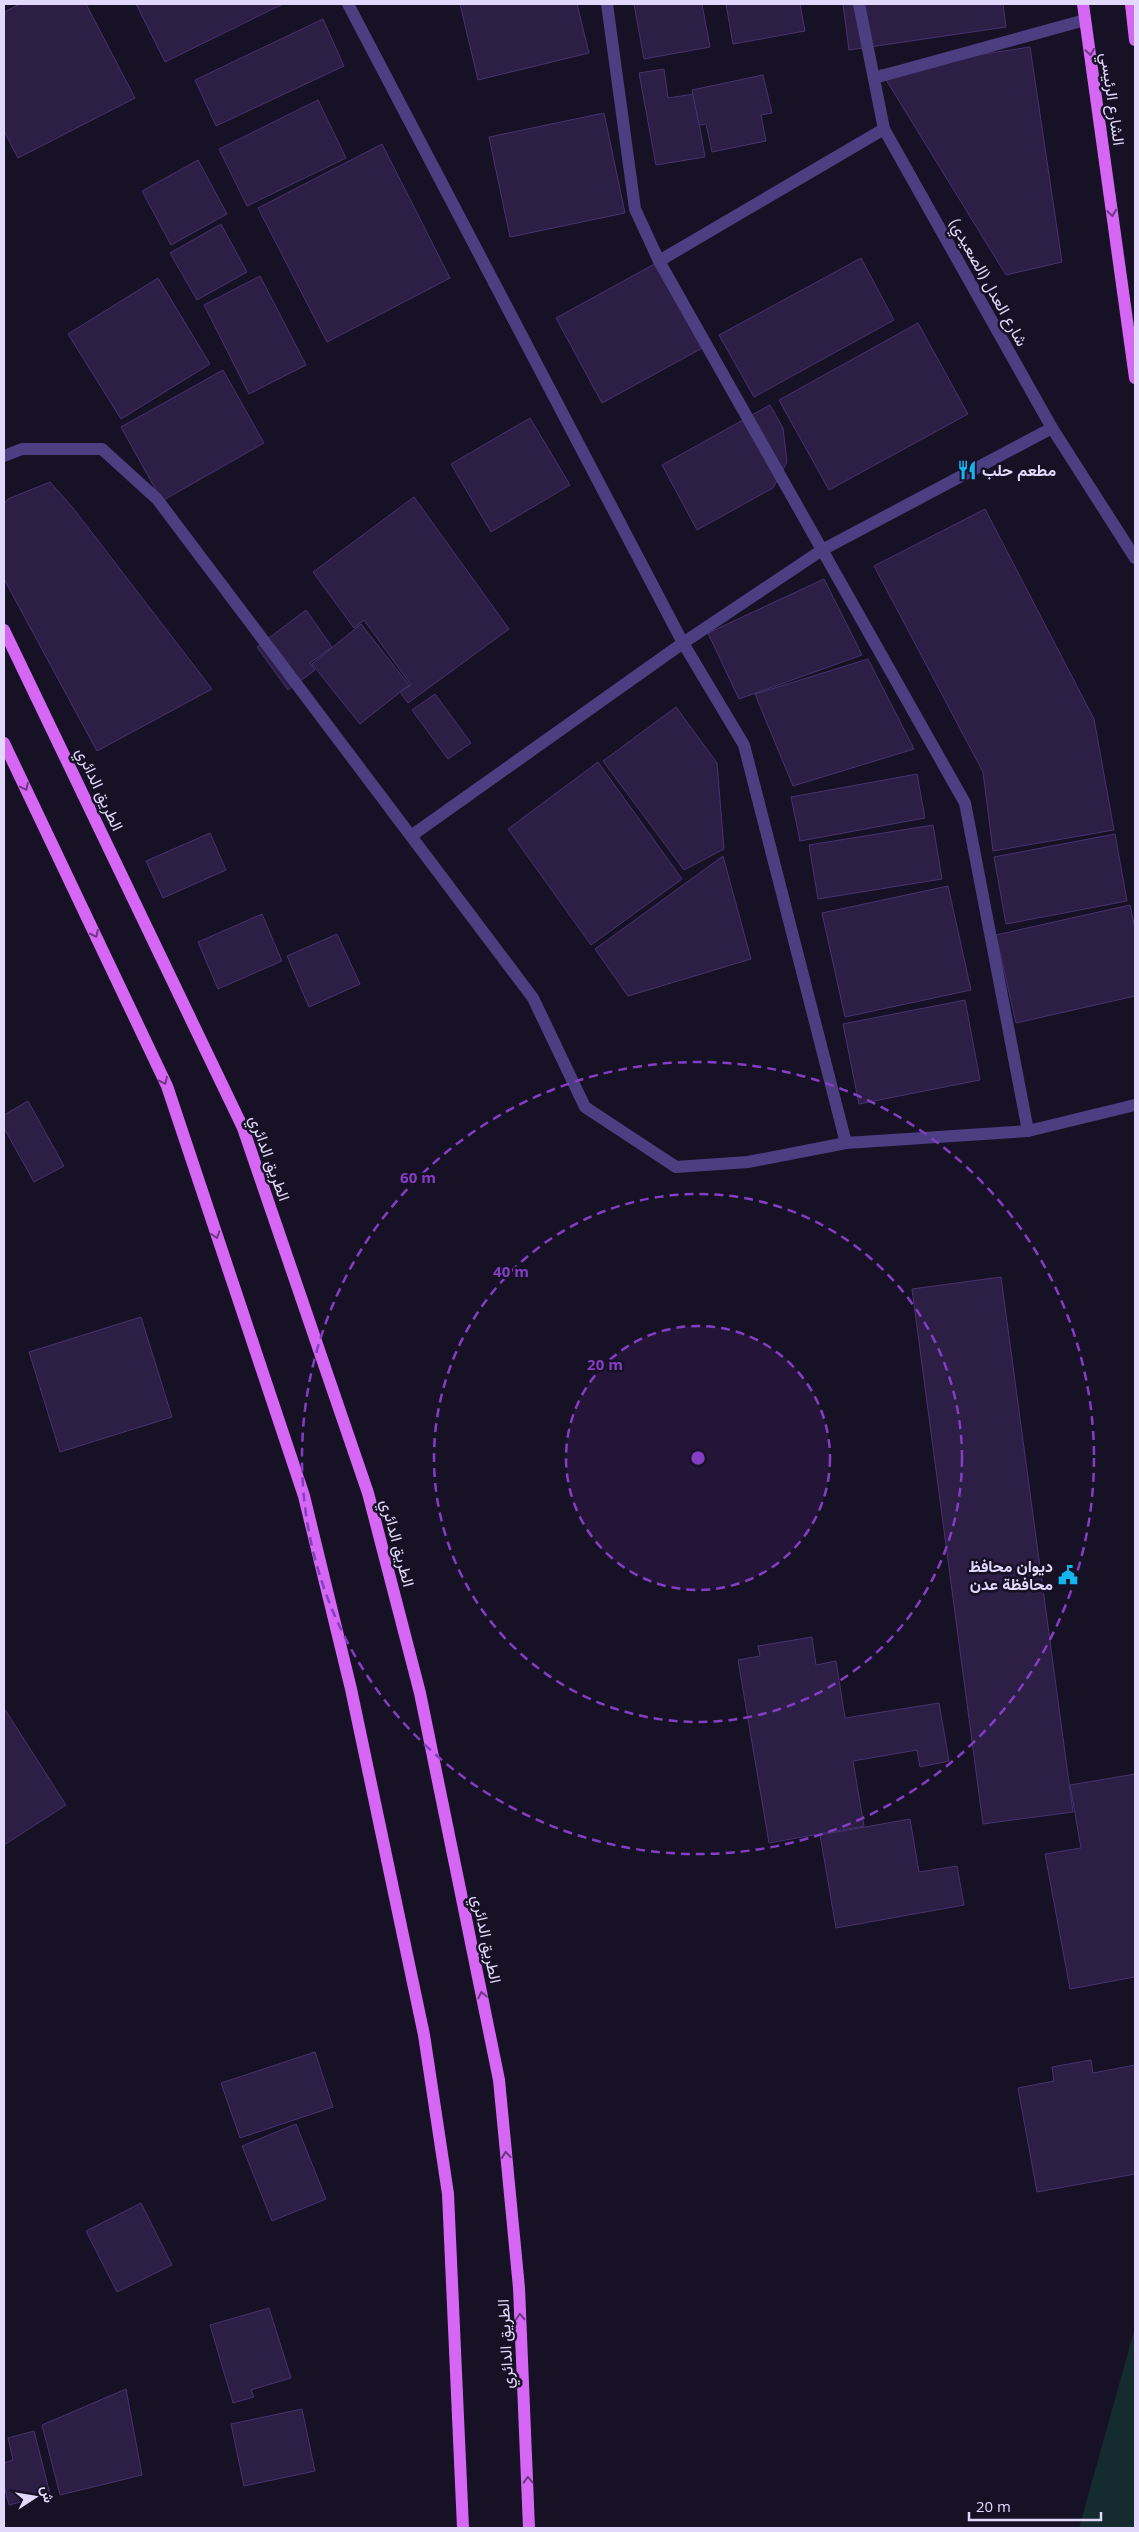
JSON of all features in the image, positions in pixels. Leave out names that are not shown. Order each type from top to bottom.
[{"type":"main road","name":"الشارع الرئيسي","points":[[1083,4],[1135,378]]},
{"type":"main road","name":"الشارع الرئيسي","points":[[1130,4],[1135,40]]},
{"type":"main road","name":"الطريق الدائري","points":[[4,630],[243,1128],[368,1492],[420,1693],[499,2080],[519,2288],[529,2528]]},
{"type":"main road","points":[[4,743],[167,1086],[304,1496],[350,1689],[424,2035],[448,2194],[462,2528]]},
{"type":"street","points":[[348,4],[683,643],[744,745],[846,1143]]},
{"type":"street","points":[[607,4],[635,209],[659,261],[964,803],[1028,1131]]},
{"type":"street","name":"شارع العدل (الصعيدي)","points":[[859,4],[884,129],[1052,428],[1135,558]]},
{"type":"street","points":[[874,78],[1085,20]]},
{"type":"street","points":[[659,261],[884,129]]},
{"type":"street","points":[[411,836],[683,643],[822,550],[1052,428]]},
{"type":"street","points":[[4,456],[22,449],[102,449],[157,499],[533,998],[585,1107],[676,1168],[748,1162],[846,1143],[1028,1131],[1135,1105]]},
{"type":"green space","points":[[1134,2331],[1135,2528],[1079,2528]]},
{"type":"building","points":[[20,4],[86,4],[135,98],[18,158],[4,131],[4,12]]},
{"type":"building","points":[[136,4],[283,4],[165,62]]},
{"type":"building","points":[[460,4],[577,4],[589,53],[478,80]]},
{"type":"building","points":[[634,4],[702,4],[710,47],[644,59]]},
{"type":"building","points":[[726,4],[800,4],[805,31],[733,44]]},
{"type":"building","points":[[843,4],[1003,4],[1006,27],[849,50]]},
{"type":"building","points":[[323,19],[344,66],[216,126],[195,80]]},
{"type":"building","points":[[1030,47],[1062,262],[1006,275],[880,70]]},
{"type":"building","points":[[664,69],[668,98],[694,94],[705,157],[656,165],[639,73]]},
{"type":"building","points":[[763,75],[772,113],[761,115],[766,141],[712,152],[706,124],[699,125],[692,90]]},
{"type":"building","points":[[318,100],[346,158],[247,206],[219,149]]},
{"type":"building","points":[[604,113],[625,213],[510,237],[489,137]]},
{"type":"building","points":[[382,144],[450,278],[327,342],[258,208]]},
{"type":"building","points":[[198,160],[227,214],[171,245],[142,191]]},
{"type":"building","points":[[221,224],[247,272],[197,300],[170,253]]},
{"type":"building","points":[[861,258],[894,320],[754,397],[719,335]]},
{"type":"building","points":[[660,261],[706,346],[602,403],[556,318]]},
{"type":"building","points":[[260,276],[306,365],[249,394],[204,305]]},
{"type":"building","points":[[158,278],[210,364],[121,419],[68,334]]},
{"type":"building","points":[[918,323],[968,414],[829,490],[779,400]]},
{"type":"building","points":[[223,370],[264,443],[162,501],[121,427]]},
{"type":"building","points":[[770,405],[783,428],[787,462],[773,488],[697,530],[662,465]]},
{"type":"building","points":[[530,418],[570,485],[491,532],[451,464]]},
{"type":"building","points":[[50,482],[73,508],[212,689],[97,751],[4,579],[4,504],[8,499]]},
{"type":"building","points":[[414,497],[509,629],[408,703],[400,692],[411,685],[364,620],[354,628],[313,572]]},
{"type":"building","points":[[985,509],[1094,719],[1114,830],[993,851],[983,772],[874,566]]},
{"type":"building","points":[[824,579],[862,655],[739,699],[708,633]]},
{"type":"building","points":[[306,610],[332,647],[310,663],[315,670],[288,690],[257,647]]},
{"type":"building","points":[[361,624],[409,685],[360,724],[312,664]]},
{"type":"building","points":[[868,659],[914,749],[793,786],[755,694]]},
{"type":"building","points":[[435,694],[471,743],[448,759],[412,710]]},
{"type":"building","points":[[676,707],[717,763],[724,849],[684,870],[603,761]]},
{"type":"building","points":[[598,762],[682,879],[591,945],[508,829]]},
{"type":"building","points":[[917,774],[925,818],[800,841],[791,797]]},
{"type":"building","points":[[933,825],[942,879],[818,899],[809,845]]},
{"type":"building","points":[[210,833],[226,870],[163,898],[146,861]]},
{"type":"building","points":[[1115,834],[1127,901],[1006,924],[994,857]]},
{"type":"building","points":[[723,856],[751,959],[628,996],[595,949]]},
{"type":"building","points":[[948,886],[971,990],[845,1017],[822,913]]},
{"type":"building","points":[[1130,905],[1135,929],[1135,996],[1016,1023],[996,935]]},
{"type":"building","points":[[262,914],[282,961],[218,989],[198,942]]},
{"type":"building","points":[[337,934],[360,984],[309,1007],[287,956]]},
{"type":"building","points":[[965,1000],[980,1080],[859,1104],[843,1024]]},
{"type":"building","points":[[28,1101],[64,1166],[34,1182],[4,1128],[4,1115]]},
{"type":"building","points":[[1001,1277],[1073,1812],[983,1824],[912,1289]]},
{"type":"building","points":[[141,1317],[172,1417],[60,1452],[29,1352]]},
{"type":"building","points":[[812,1637],[816,1665],[836,1661],[845,1718],[939,1703],[949,1761],[920,1767],[917,1750],[853,1761],[864,1826],[769,1843],[738,1660],[760,1656],[758,1646]]},
{"type":"building","points":[[4,1708],[66,1805],[4,1845]]},
{"type":"building","points":[[1135,1774],[1135,1977],[1070,1989],[1045,1854],[1081,1848],[1070,1785]]},
{"type":"building","points":[[910,1819],[919,1872],[957,1866],[964,1905],[836,1928],[820,1835]]},
{"type":"building","points":[[315,2052],[333,2107],[240,2138],[221,2083]]},
{"type":"building","points":[[1091,2060],[1093,2073],[1135,2065],[1135,2174],[1037,2192],[1018,2088],[1054,2081],[1052,2067]]},
{"type":"building","points":[[296,2124],[326,2199],[272,2221],[242,2146]]},
{"type":"building","points":[[141,2203],[172,2265],[117,2292],[86,2231]]},
{"type":"building","points":[[269,2308],[291,2378],[251,2390],[254,2397],[233,2403],[210,2325]]},
{"type":"building","points":[[126,2389],[142,2475],[60,2495],[42,2425]]},
{"type":"building","points":[[302,2409],[315,2471],[244,2486],[231,2424]]},
{"type":"building","points":[[34,2431],[50,2494],[9,2505],[4,2485],[4,2463],[13,2460],[8,2438]]},
{"type":"place","name":"مطعم حلب","points":[[967,470]]},
{"type":"place","name":"ديوان محافظ محافظة عدن","points":[[1068,1575]]}]
